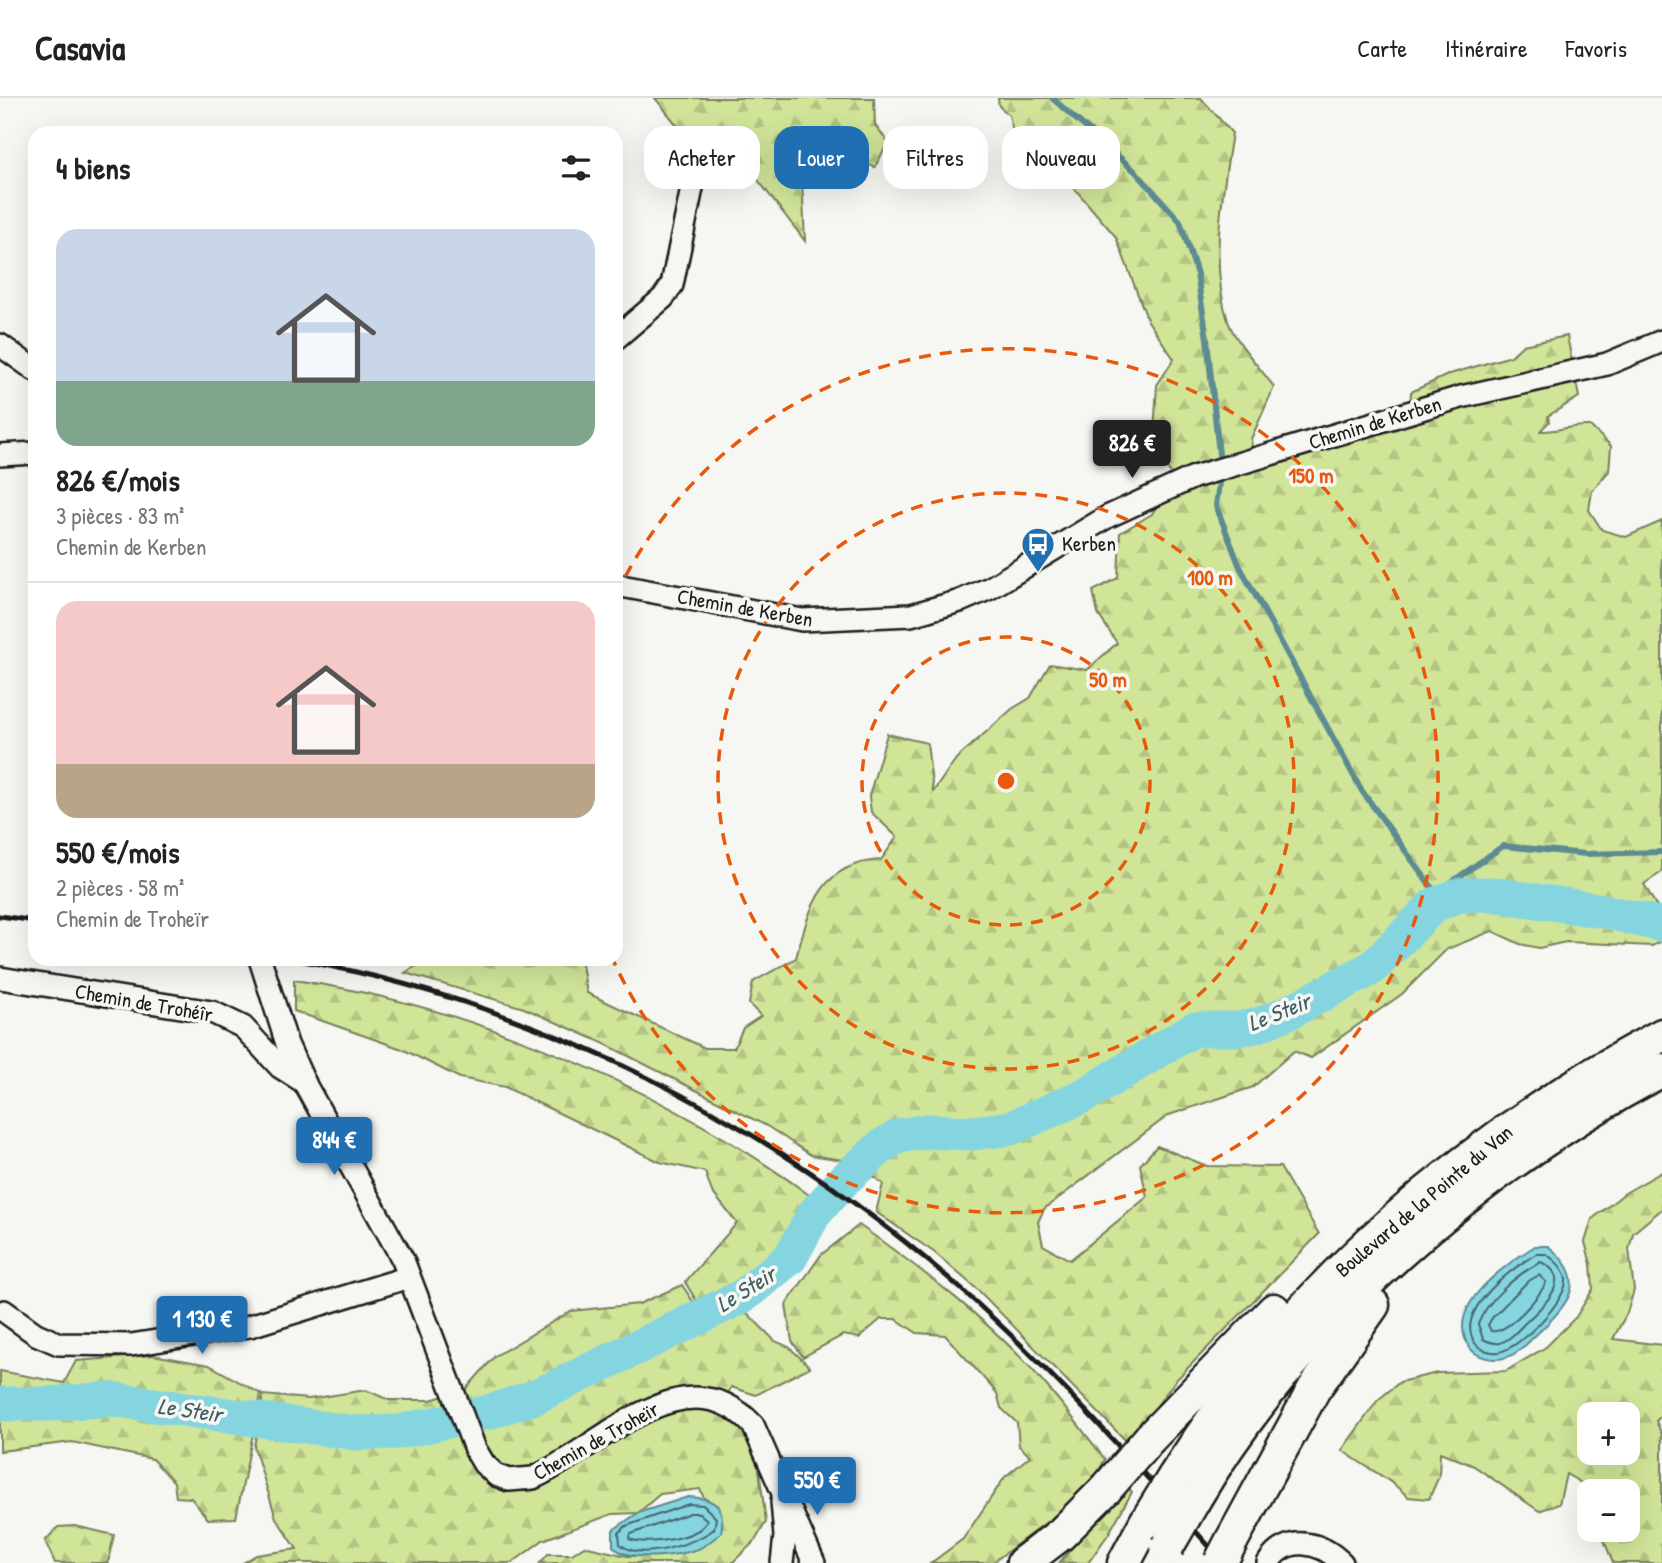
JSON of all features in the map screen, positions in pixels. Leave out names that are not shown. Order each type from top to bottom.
[{"type":"highway","name":"Boulevard de la Pointe du Van","points":[[1124,1563],[1146,1522],[1226,1398],[1307,1303],[1387,1226],[1492,1138],[1568,1089],[1662,1035]]},
{"type":"highway","name":"Boulevard de la Pointe du Van","points":[[1163,1555],[1194,1500],[1255,1408],[1310,1345],[1399,1254],[1474,1191],[1570,1122],[1662,1070]]},
{"type":"highway","points":[[1023,1563],[1061,1534],[1106,1489],[1150,1438],[1280,1305],[1361,1235],[1492,1138]]},
{"type":"highway","points":[[1226,1552],[1299,1416],[1346,1339],[1385,1290],[1474,1191]]},
{"type":"street","points":[[623,332],[663,298],[672,285],[692,189]]},
{"type":"street","name":"Chemin de Kerben","points":[[623,586],[802,620],[911,615],[960,601],[990,587],[1107,517],[1194,477],[1461,397],[1607,364],[1662,341]]},
{"type":"street","points":[[0,345],[28,365]]},
{"type":"street","points":[[0,455],[28,453]]},
{"type":"street","name":"Chemin de Troheïr","points":[[262,966],[287,1044],[305,1083],[389,1233],[409,1277],[475,1449],[484,1464],[496,1475],[509,1480],[533,1478],[553,1469],[641,1413],[682,1399],[705,1397],[730,1405],[753,1425],[814,1563]]},
{"type":"street","name":"Chemin de Trohéîr","points":[[0,978],[212,1012],[243,1027],[280,1067],[305,1083]]},
{"type":"street","points":[[4,1311],[36,1334],[60,1345],[131,1345],[250,1326],[409,1277]]},
{"type":"street","name":"Chemin de Troheïr","points":[[781,1489],[785,1536],[782,1563]]},
{"type":"street","points":[[1268,1563],[1277,1551],[1296,1543],[1326,1549],[1342,1563]]},
{"type":"green space","points":[[655,98],[874,98],[875,125],[883,135],[883,152],[875,167],[869,165],[869,126],[774,126],[774,189],[803,189],[805,241],[760,182],[760,126],[678,126]]},
{"type":"green space","points":[[998,98],[1201,98],[1232,133],[1219,227],[1222,298],[1231,329],[1274,387],[1251,439],[1255,468],[1409,422],[1411,392],[1450,374],[1511,356],[1523,345],[1567,336],[1579,397],[1548,416],[1549,422],[1540,431],[1590,426],[1611,446],[1609,471],[1592,491],[1589,510],[1602,530],[1626,537],[1662,521],[1662,872],[1644,884],[1658,909],[1662,910],[1662,941],[1652,946],[1566,942],[1539,948],[1520,944],[1492,931],[1447,949],[1402,994],[1311,1058],[1294,1051],[1253,1087],[1169,1115],[1044,1209],[1038,1222],[1043,1245],[1070,1260],[1147,1197],[1140,1165],[1157,1146],[1207,1166],[1280,1167],[1319,1234],[1175,1381],[1129,1444],[979,1291],[935,1253],[876,1212],[883,1184],[855,1162],[811,1155],[767,1126],[603,1043],[524,1008],[405,973],[416,966],[582,966],[587,993],[705,1048],[734,1048],[743,1028],[761,1016],[749,1004],[753,982],[796,958],[807,921],[821,891],[844,869],[881,860],[897,837],[871,812],[869,796],[887,734],[927,743],[933,792],[956,759],[1012,709],[1030,698],[1050,664],[1087,670],[1117,643],[1098,614],[1093,591],[1118,578],[1120,533],[1152,514],[1173,476],[1153,449],[1157,385],[1174,359],[1148,321],[1116,237],[1075,189],[1120,189],[1120,126],[1012,126],[1009,115],[999,106]]},
{"type":"green space","points":[[294,980],[432,1010],[502,1033],[570,1060],[701,1125],[762,1162],[819,1202],[777,1252],[702,1310],[685,1282],[737,1223],[712,1192],[705,1172],[660,1162],[505,1087],[460,1078],[402,1049],[294,1011]]},
{"type":"green space","points":[[1662,1172],[1662,1209],[1633,1233],[1629,1249],[1634,1290],[1627,1313],[1613,1339],[1662,1345],[1662,1415],[1656,1421],[1662,1435],[1662,1563],[1613,1563],[1605,1542],[1640,1542],[1640,1479],[1577,1480],[1566,1474],[1559,1504],[1539,1511],[1474,1466],[1440,1452],[1439,1476],[1429,1499],[1408,1497],[1342,1450],[1378,1400],[1400,1382],[1437,1373],[1506,1371],[1546,1347],[1576,1317],[1593,1289],[1591,1264],[1585,1242],[1592,1219],[1625,1193]]},
{"type":"green space","points":[[859,1225],[933,1279],[1003,1340],[1053,1393],[1105,1459],[1092,1483],[1073,1502],[992,1563],[931,1563],[963,1539],[1005,1477],[1030,1456],[1019,1446],[1017,1423],[1001,1408],[997,1393],[945,1335],[917,1333],[896,1319],[881,1319],[859,1338],[843,1335],[803,1357],[792,1341],[786,1305],[821,1255]]},
{"type":"green space","points":[[682,1285],[696,1306],[715,1324],[747,1313],[775,1341],[789,1347],[810,1367],[756,1395],[731,1387],[727,1397],[698,1406],[743,1421],[757,1454],[766,1522],[755,1541],[732,1563],[540,1563],[548,1554],[572,1554],[584,1546],[627,1556],[659,1556],[718,1506],[704,1498],[700,1489],[660,1494],[638,1513],[612,1514],[543,1540],[512,1563],[243,1563],[256,1555],[297,1549],[276,1518],[254,1447],[263,1395],[309,1399],[366,1390],[389,1400],[430,1400],[465,1390],[495,1356],[571,1311],[639,1304]]},
{"type":"green space","points":[[153,1355],[209,1365],[261,1394],[236,1518],[208,1519],[191,1498],[176,1497],[174,1482],[152,1459],[72,1442],[0,1451],[0,1371],[64,1383],[76,1361]]},
{"type":"green space","points":[[1126,1485],[1132,1492],[1088,1563],[1059,1563]]},
{"type":"green space","points":[[75,1526],[114,1535],[108,1563],[55,1563],[45,1541],[58,1527]]},
{"type":"water","points":[[1535,1246],[1548,1246],[1569,1270],[1571,1291],[1566,1301],[1549,1322],[1514,1354],[1495,1359],[1476,1354],[1470,1348],[1464,1333],[1464,1318],[1470,1303],[1494,1276]]},
{"type":"water","points":[[688,1497],[705,1499],[720,1510],[721,1533],[704,1546],[678,1554],[641,1556],[630,1555],[613,1546],[613,1530],[638,1513]]},
{"type":"waterway","points":[[1052,98],[1136,172],[1180,221],[1197,274],[1207,339],[1220,464]]},
{"type":"waterway","points":[[1220,475],[1216,506],[1240,567],[1362,791],[1436,893]]},
{"type":"waterway","name":"Le Steir","points":[[1434,905],[1436,893],[1503,846],[1586,854],[1662,852]]},
{"type":"waterway","name":"Le Steir","points":[[0,1404],[50,1404],[110,1399],[356,1433],[398,1432],[489,1412],[535,1397],[743,1296],[790,1258],[814,1214],[845,1179],[882,1146],[899,1136],[927,1131],[974,1133],[1011,1128],[1085,1095],[1194,1029],[1256,1026],[1291,1011],[1372,968],[1434,905],[1459,895],[1490,894],[1604,911],[1662,925]]},
{"type":"railway","points":[[0,916],[28,920]]},
{"type":"railway","points":[[325,966],[385,979],[475,1006],[563,1039],[649,1078],[732,1123],[811,1173],[888,1228],[995,1320],[1096,1421],[1224,1563]]},
{"type":"place","name":"Kerben","points":[[1038,574]]}]
